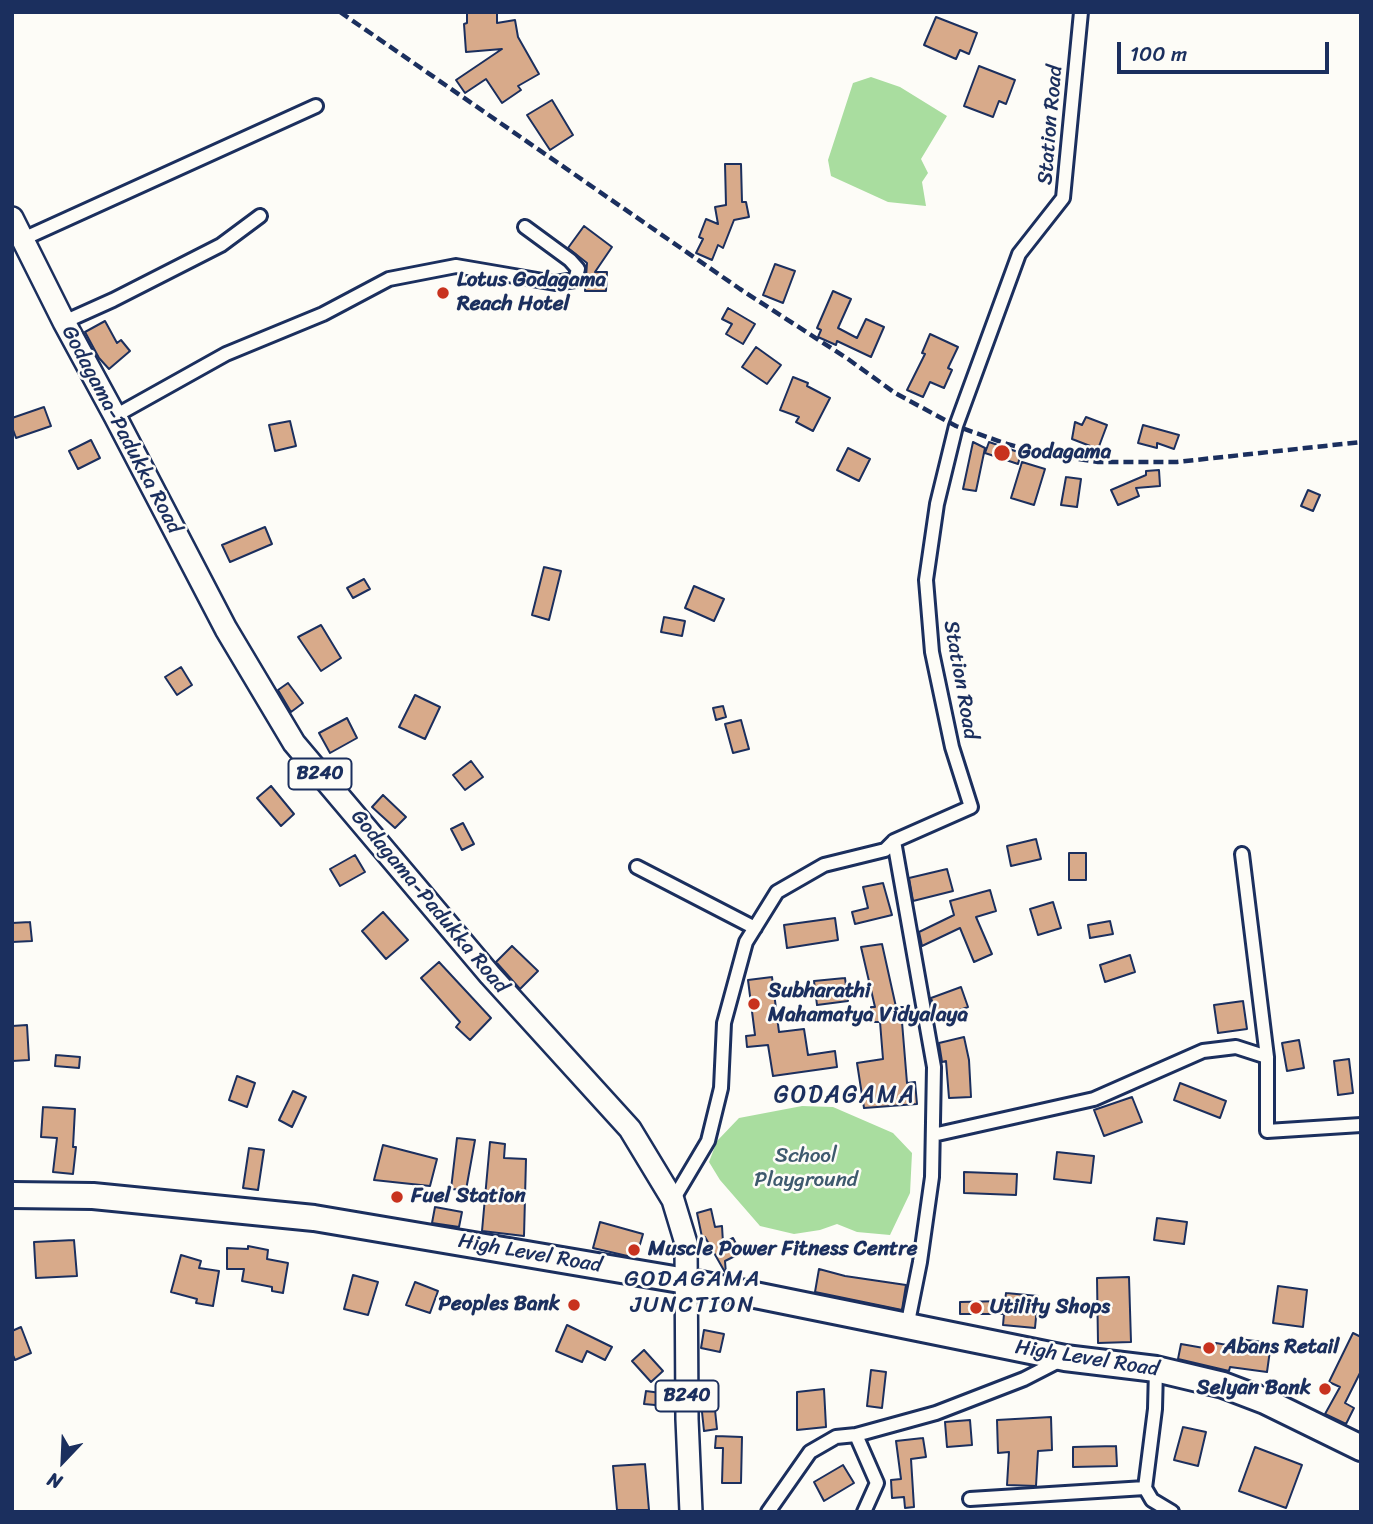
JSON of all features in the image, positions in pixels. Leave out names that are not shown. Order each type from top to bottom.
[{"type":"highway","name":"High Level Road","points":[[12,1195],[93,1196],[314,1218],[686,1281],[1065,1358],[1156,1369],[1223,1385],[1265,1401],[1361,1448]]},
{"type":"main road","name":"Godagama-Padukka Road","points":[[12,218],[226,629],[294,743],[490,975],[630,1129],[673,1200],[686,1243],[686,1281]]},
{"type":"main road","name":"B240","points":[[686,1281],[691,1512]]},
{"type":"street","name":"Station Road","points":[[894,841],[971,807],[952,747],[932,652],[926,580],[937,504],[961,414],[1019,254],[1063,198],[1081,12]]},
{"type":"street","points":[[23,239],[316,106]]},
{"type":"street","points":[[64,322],[222,245],[260,216]]},
{"type":"street","points":[[115,416],[226,354],[323,314],[389,279],[456,266],[555,283],[575,280],[578,270],[570,260],[525,227]]},
{"type":"street","points":[[673,1200],[708,1142],[721,1088],[724,1024],[746,942],[777,892],[824,865],[885,850],[894,841]]},
{"type":"street","points":[[894,841],[934,1067],[932,1177],[920,1262],[907,1327]]},
{"type":"street","points":[[1242,854],[1268,1057],[1267,1131],[1361,1125]]},
{"type":"street","points":[[637,867],[755,928]]},
{"type":"street","points":[[933,1135],[1094,1098],[1203,1051],[1236,1047],[1268,1057]]},
{"type":"street","points":[[768,1512],[810,1452],[836,1437],[856,1435],[936,1413],[1024,1379],[1065,1358]]},
{"type":"street","points":[[1156,1369],[1155,1409],[1145,1488],[1152,1500],[1172,1512]]},
{"type":"street","points":[[856,1435],[877,1483],[864,1512]]},
{"type":"street","points":[[970,1499],[1145,1488]]},
{"type":"green space","points":[[871,77],[900,87],[947,116],[921,159],[928,173],[922,182],[926,206],[888,202],[831,176],[828,160],[853,83]]},
{"type":"green space","name":"School Playground","points":[[802,1106],[833,1107],[893,1133],[912,1153],[910,1193],[890,1235],[857,1232],[837,1224],[794,1234],[760,1226],[720,1180],[709,1162],[717,1141],[739,1118]]},
{"type":"building","points":[[467,12],[497,12],[497,23],[515,20],[518,37],[539,74],[518,86],[521,90],[502,103],[486,79],[465,93],[456,80],[502,49],[466,52],[464,24],[467,23]]},
{"type":"building","points":[[936,17],[977,33],[969,54],[960,50],[956,59],[924,45]]},
{"type":"building","points":[[979,66],[1015,80],[1006,104],[999,101],[993,117],[964,106]]},
{"type":"building","points":[[552,100],[573,135],[550,150],[527,115]]},
{"type":"building","points":[[725,164],[741,164],[742,202],[746,202],[749,217],[734,220],[723,248],[718,245],[712,260],[696,253],[703,239],[699,237],[706,219],[718,224],[715,207],[726,205]]},
{"type":"building","points":[[584,226],[612,247],[595,272],[607,272],[606,291],[585,291],[587,263],[568,248]]},
{"type":"building","points":[[775,264],[795,271],[783,303],[763,295]]},
{"type":"building","points":[[833,291],[851,299],[838,328],[857,338],[866,319],[884,327],[871,357],[837,341],[836,345],[818,337],[821,330],[817,328]]},
{"type":"building","points":[[728,308],[755,324],[743,344],[726,334],[732,324],[722,319]]},
{"type":"building","points":[[105,321],[117,343],[121,340],[130,351],[109,369],[99,358],[85,332]]},
{"type":"building","points":[[930,334],[958,347],[948,368],[952,370],[944,388],[930,382],[923,397],[907,390],[925,354],[922,353]]},
{"type":"building","points":[[756,347],[781,365],[767,384],[742,367]]},
{"type":"building","points":[[793,377],[808,383],[807,386],[830,398],[813,431],[796,422],[799,417],[780,410]]},
{"type":"building","points":[[44,407],[51,426],[16,438],[12,418]]},
{"type":"building","points":[[1086,417],[1107,425],[1098,449],[1072,439],[1075,422],[1082,425]]},
{"type":"building","points":[[290,421],[296,446],[275,451],[269,425]]},
{"type":"building","points":[[1143,425],[1179,435],[1174,449],[1157,443],[1157,448],[1138,443]]},
{"type":"building","points":[[91,440],[100,458],[78,469],[69,451]]},
{"type":"building","points":[[973,442],[985,448],[976,491],[963,489]]},
{"type":"building","points":[[989,442],[1021,453],[1018,464],[985,453]]},
{"type":"building","points":[[848,448],[870,459],[859,481],[837,470]]},
{"type":"building","points":[[1022,462],[1045,469],[1034,505],[1011,498]]},
{"type":"building","points":[[1159,470],[1160,486],[1136,488],[1139,496],[1118,505],[1111,490],[1146,475],[1146,471]]},
{"type":"building","points":[[1066,477],[1081,479],[1077,507],[1061,505]]},
{"type":"building","points":[[1308,490],[1320,495],[1313,511],[1301,506]]},
{"type":"building","points":[[265,527],[272,544],[230,562],[222,545]]},
{"type":"building","points":[[544,567],[561,571],[549,620],[532,615]]},
{"type":"building","points":[[364,579],[370,589],[353,598],[347,588]]},
{"type":"building","points":[[694,586],[724,599],[714,621],[685,608]]},
{"type":"building","points":[[664,617],[685,621],[682,636],[661,632]]},
{"type":"building","points":[[321,625],[341,658],[321,671],[298,637]]},
{"type":"building","points":[[181,667],[192,685],[177,695],[165,677]]},
{"type":"building","points":[[288,683],[303,703],[291,712],[278,690]]},
{"type":"building","points":[[415,695],[440,707],[425,739],[399,727]]},
{"type":"building","points":[[723,706],[726,717],[716,720],[713,708]]},
{"type":"building","points":[[347,718],[357,738],[330,753],[319,733]]},
{"type":"building","points":[[741,720],[749,749],[733,753],[725,724]]},
{"type":"building","points":[[471,761],[483,777],[465,790],[453,775]]},
{"type":"building","points":[[271,786],[294,814],[281,826],[257,798]]},
{"type":"building","points":[[383,795],[406,817],[395,828],[372,807]]},
{"type":"building","points":[[463,823],[474,844],[462,850],[451,829]]},
{"type":"building","points":[[1036,839],[1041,859],[1011,866],[1007,846]]},
{"type":"building","points":[[1069,853],[1086,853],[1086,880],[1069,880]]},
{"type":"building","points":[[355,855],[365,872],[340,886],[330,869]]},
{"type":"building","points":[[947,869],[953,891],[913,901],[909,878]]},
{"type":"building","points":[[883,883],[892,915],[855,924],[852,912],[868,908],[863,887]]},
{"type":"building","points":[[990,890],[996,911],[976,917],[992,954],[974,962],[960,928],[922,946],[919,932],[954,915],[950,901]]},
{"type":"building","points":[[1053,902],[1061,928],[1038,935],[1030,909]]},
{"type":"building","points":[[383,912],[408,940],[386,959],[362,931]]},
{"type":"building","points":[[835,918],[838,940],[787,948],[784,925]]},
{"type":"building","points":[[1110,921],[1113,934],[1090,938],[1088,925]]},
{"type":"building","points":[[30,922],[32,941],[12,942],[12,923]]},
{"type":"building","points":[[882,944],[896,1007],[903,1007],[907,1083],[915,1082],[917,1104],[864,1108],[857,1063],[883,1059],[880,1022],[871,1022],[871,1007],[875,1007],[861,947]]},
{"type":"building","points":[[512,946],[538,971],[520,989],[496,962]]},
{"type":"building","points":[[1130,955],[1135,972],[1105,982],[1100,965]]},
{"type":"building","points":[[439,962],[491,1018],[470,1040],[456,1027],[460,1022],[421,978]]},
{"type":"building","points":[[772,977],[779,1032],[804,1029],[808,1055],[835,1051],[837,1067],[773,1076],[768,1045],[747,1047],[746,1036],[755,1035],[748,980]]},
{"type":"building","points":[[845,978],[848,1001],[817,1005],[814,981]]},
{"type":"building","points":[[961,987],[968,1007],[938,1018],[931,998]]},
{"type":"building","points":[[1243,1001],[1247,1029],[1218,1033],[1214,1005]]},
{"type":"building","points":[[27,1025],[29,1060],[12,1061],[12,1026]]},
{"type":"building","points":[[964,1037],[969,1060],[971,1097],[949,1098],[946,1061],[942,1062],[939,1043]]},
{"type":"building","points":[[1299,1040],[1304,1068],[1287,1071],[1282,1043]]},
{"type":"building","points":[[56,1055],[80,1057],[79,1068],[55,1066]]},
{"type":"building","points":[[1349,1059],[1353,1093],[1338,1095],[1334,1061]]},
{"type":"building","points":[[237,1076],[255,1083],[247,1107],[229,1100]]},
{"type":"building","points":[[1180,1083],[1226,1101],[1220,1118],[1174,1100]]},
{"type":"building","points":[[293,1091],[306,1097],[292,1127],[279,1120]]},
{"type":"building","points":[[1132,1097],[1142,1122],[1104,1136],[1094,1110]]},
{"type":"building","points":[[43,1107],[75,1109],[73,1147],[76,1147],[73,1174],[53,1172],[57,1138],[41,1137]]},
{"type":"building","points":[[457,1138],[475,1140],[466,1190],[451,1189]]},
{"type":"building","points":[[490,1142],[505,1144],[504,1158],[526,1159],[524,1236],[482,1231]]},
{"type":"building","points":[[383,1145],[437,1159],[430,1186],[374,1180]]},
{"type":"building","points":[[249,1148],[264,1150],[258,1190],[243,1188]]},
{"type":"building","points":[[1057,1152],[1094,1156],[1091,1183],[1054,1179]]},
{"type":"building","points":[[964,1172],[1017,1174],[1016,1195],[964,1193]]},
{"type":"building","points":[[435,1207],[462,1212],[459,1227],[432,1223]]},
{"type":"building","points":[[711,1209],[715,1227],[722,1226],[723,1243],[733,1238],[741,1253],[725,1261],[726,1274],[705,1237],[702,1237],[697,1213]]},
{"type":"building","points":[[1157,1218],[1187,1222],[1184,1244],[1154,1240]]},
{"type":"building","points":[[600,1222],[643,1234],[636,1258],[593,1248]]},
{"type":"building","points":[[74,1240],[77,1276],[36,1278],[34,1242]]},
{"type":"building","points":[[248,1246],[268,1250],[267,1259],[288,1263],[283,1293],[272,1291],[272,1287],[242,1281],[244,1269],[227,1269],[227,1248],[248,1249]]},
{"type":"building","points":[[181,1255],[201,1261],[199,1268],[219,1271],[213,1306],[196,1303],[197,1299],[171,1292]]},
{"type":"building","points":[[819,1269],[845,1276],[906,1285],[902,1310],[815,1292]]},
{"type":"building","points":[[353,1275],[378,1282],[368,1315],[344,1309]]},
{"type":"building","points":[[1129,1277],[1131,1342],[1098,1343],[1097,1278]]},
{"type":"building","points":[[415,1282],[438,1291],[430,1313],[406,1305]]},
{"type":"building","points":[[1278,1286],[1307,1290],[1303,1327],[1273,1323]]},
{"type":"building","points":[[1006,1293],[1038,1296],[1035,1328],[1003,1325],[1004,1314],[960,1314],[960,1302],[1005,1301]]},
{"type":"building","points":[[567,1325],[612,1347],[605,1360],[587,1351],[582,1362],[556,1351]]},
{"type":"building","points":[[21,1327],[31,1353],[15,1360],[12,1353],[12,1331]]},
{"type":"building","points":[[704,1330],[724,1334],[720,1352],[701,1348]]},
{"type":"building","points":[[1353,1333],[1361,1337],[1361,1371],[1345,1403],[1354,1408],[1346,1424],[1325,1414],[1340,1387],[1329,1382]]},
{"type":"building","points":[[1239,1339],[1271,1343],[1267,1372],[1230,1367],[1229,1371],[1178,1359],[1181,1344],[1215,1350],[1216,1343],[1238,1347]]},
{"type":"building","points":[[644,1350],[663,1371],[651,1382],[632,1361]]},
{"type":"building","points":[[871,1370],[886,1372],[882,1408],[867,1406]]},
{"type":"building","points":[[824,1389],[826,1427],[797,1430],[797,1392]]},
{"type":"building","points":[[646,1391],[668,1394],[666,1406],[644,1404]]},
{"type":"building","points":[[713,1391],[717,1429],[704,1431],[700,1393]]},
{"type":"building","points":[[1051,1417],[1052,1450],[1038,1451],[1036,1486],[1007,1485],[1009,1452],[998,1453],[997,1420]]},
{"type":"building","points":[[970,1420],[972,1445],[947,1447],[945,1422]]},
{"type":"building","points":[[1183,1427],[1206,1432],[1198,1466],[1174,1460]]},
{"type":"building","points":[[716,1436],[742,1437],[741,1483],[722,1483],[723,1448],[715,1448]]},
{"type":"building","points":[[923,1438],[926,1457],[911,1459],[914,1507],[905,1508],[904,1497],[892,1498],[891,1480],[901,1479],[896,1441]]},
{"type":"building","points":[[1116,1446],[1117,1466],[1073,1467],[1073,1447]]},
{"type":"building","points":[[1255,1447],[1302,1465],[1286,1508],[1239,1491]]},
{"type":"building","points":[[645,1464],[649,1510],[617,1510],[613,1466]]},
{"type":"building","points":[[843,1465],[854,1483],[824,1501],[814,1482]]},
{"type":"railway","points":[[340,12],[740,289],[895,393],[956,426],[1045,454],[1098,462],[1177,462],[1361,442]]},
{"type":"place","name":"Lotus Godagama Reach Hotel","points":[[443,293]]},
{"type":"place","name":"Godagama","points":[[1002,453]]},
{"type":"place","name":"Subharathi Mahamatya Vidyalaya","points":[[754,1004]]},
{"type":"place","name":"Fuel Station","points":[[397,1197]]},
{"type":"place","name":"Muscle Power Fitness Centre","points":[[634,1250]]},
{"type":"place","name":"Peoples Bank","points":[[574,1305]]},
{"type":"place","name":"Utility Shops","points":[[976,1308]]},
{"type":"place","name":"Abans Retail","points":[[1209,1348]]},
{"type":"place","name":"Selyan Bank","points":[[1325,1389]]},
{"type":"district","name":"GODAGAMA","points":[[845,1096]]},
{"type":"district","name":"GODAGAMA JUNCTION","points":[[693,1293]]}]
